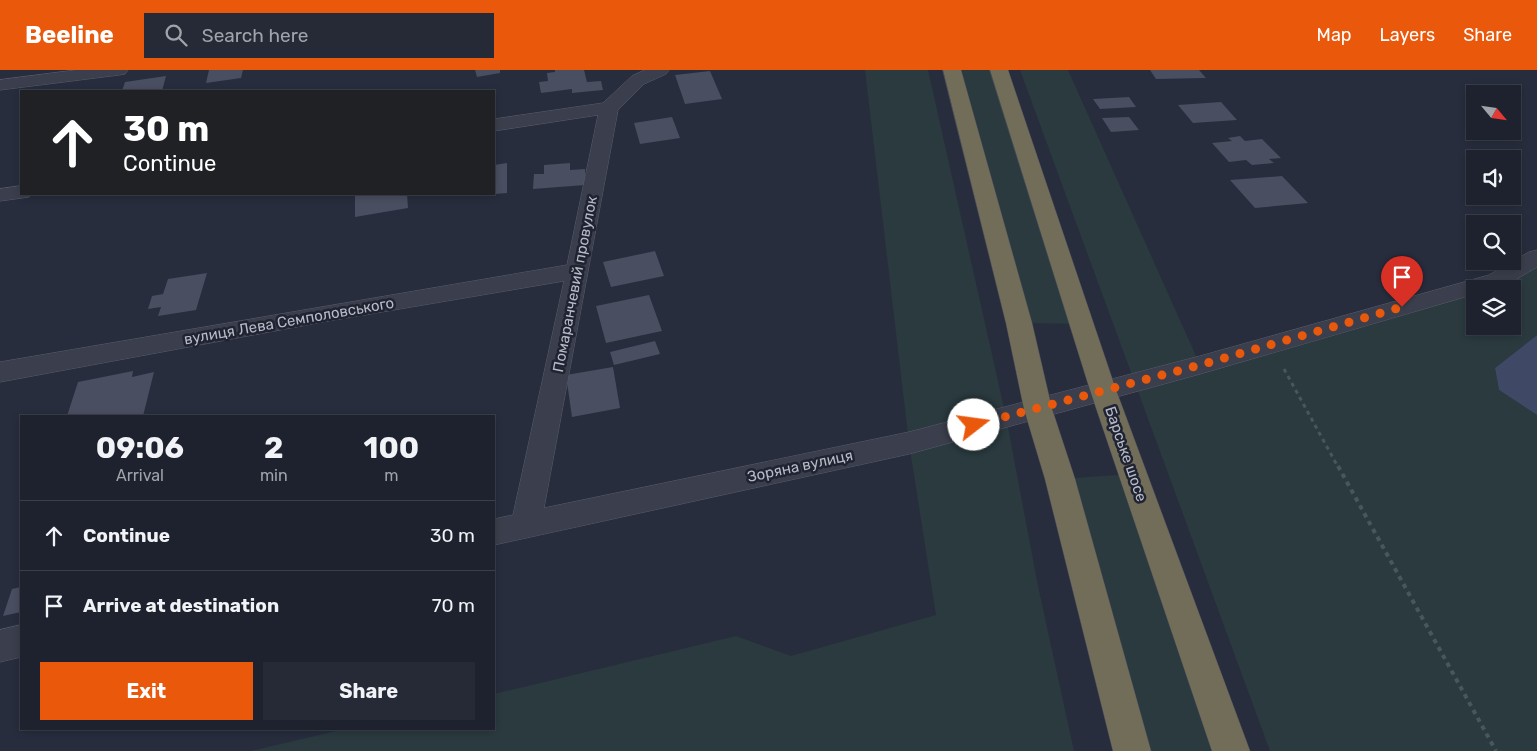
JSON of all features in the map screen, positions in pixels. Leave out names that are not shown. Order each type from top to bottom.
[{"type":"highway","points":[[952,70],[1019,323],[1038,408],[1060,479],[1132,751]]},
{"type":"highway","name":"Барське шосе","points":[[999,70],[1103,390],[1231,751]]},
{"type":"street","points":[[0,85],[119,70]]},
{"type":"street","points":[[495,125],[609,108],[638,80],[660,70]]},
{"type":"street","name":"Помаранчевий провулок","points":[[526,524],[609,108]]},
{"type":"street","points":[[0,195],[20,192]]},
{"type":"street","name":"Зоряна вулиця","points":[[495,532],[909,442],[1038,408],[1270,345],[1497,280],[1537,257]]},
{"type":"street","name":"вулиця Лева Семполовського","points":[[0,372],[323,314],[578,271]]},
{"type":"street","points":[[0,646],[20,641]]},
{"type":"path","points":[[1270,345],[1496,751]]},
{"type":"shaded area","points":[[865,70],[928,70],[1006,417],[1038,586],[1074,751],[251,751],[341,730],[495,730],[495,694],[736,636],[791,656],[936,615],[909,443]]},
{"type":"shaded area","points":[[953,70],[998,70],[1083,324],[1019,323]]},
{"type":"shaded area","points":[[1020,70],[1068,70],[1200,365],[1466,289],[1466,335],[1521,335],[1521,280],[1497,280],[1514,270],[1521,270],[1521,266],[1537,257],[1537,335],[1495,368],[1499,390],[1537,415],[1537,751],[1270,751]]},
{"type":"shaded area","points":[[1132,474],[1231,751],[1132,751],[1060,479]]},
{"type":"water","points":[[1537,335],[1537,415],[1499,390],[1495,368]]},
{"type":"building","points":[[209,70],[243,70],[241,78],[206,83]]},
{"type":"building","points":[[475,70],[500,70],[500,73],[477,77]]},
{"type":"building","points":[[555,70],[584,70],[587,82],[601,81],[603,90],[572,93],[572,89],[541,93],[539,82],[548,81],[547,73],[555,72]]},
{"type":"building","points":[[1150,70],[1199,70],[1206,78],[1156,79]]},
{"type":"building","points":[[710,71],[722,99],[685,104],[675,75]]},
{"type":"building","points":[[166,76],[162,90],[122,90],[125,82]]},
{"type":"building","points":[[1129,97],[1136,107],[1100,109],[1093,99]]},
{"type":"building","points":[[1221,102],[1237,120],[1193,123],[1178,105]]},
{"type":"building","points":[[672,117],[680,138],[640,144],[634,123]]},
{"type":"building","points":[[1129,117],[1139,130],[1111,132],[1102,118]]},
{"type":"building","points":[[1240,136],[1245,141],[1262,139],[1281,158],[1269,159],[1274,163],[1252,165],[1246,160],[1229,162],[1212,143],[1232,141],[1228,138]]},
{"type":"building","points":[[507,163],[507,193],[495,194],[495,165]]},
{"type":"building","points":[[570,163],[570,170],[585,169],[585,185],[533,189],[534,174],[544,174],[544,165]]},
{"type":"building","points":[[1282,176],[1308,203],[1255,208],[1230,180]]},
{"type":"building","points":[[355,195],[407,195],[408,208],[355,217]]},
{"type":"building","points":[[655,251],[664,276],[611,287],[603,262]]},
{"type":"building","points":[[207,273],[196,310],[158,316],[161,307],[148,309],[152,296],[163,294],[168,279]]},
{"type":"building","points":[[649,295],[662,331],[606,343],[596,306]]},
{"type":"building","points":[[655,341],[660,354],[614,365],[610,352]]},
{"type":"building","points":[[613,367],[620,408],[572,417],[566,375]]},
{"type":"building","points":[[133,371],[132,377],[154,372],[143,415],[67,415],[78,382]]},
{"type":"building","points":[[20,587],[20,612],[3,616],[12,589]]},
{"type":"route","points":[[974,425],[1200,365],[1402,307]]}]
